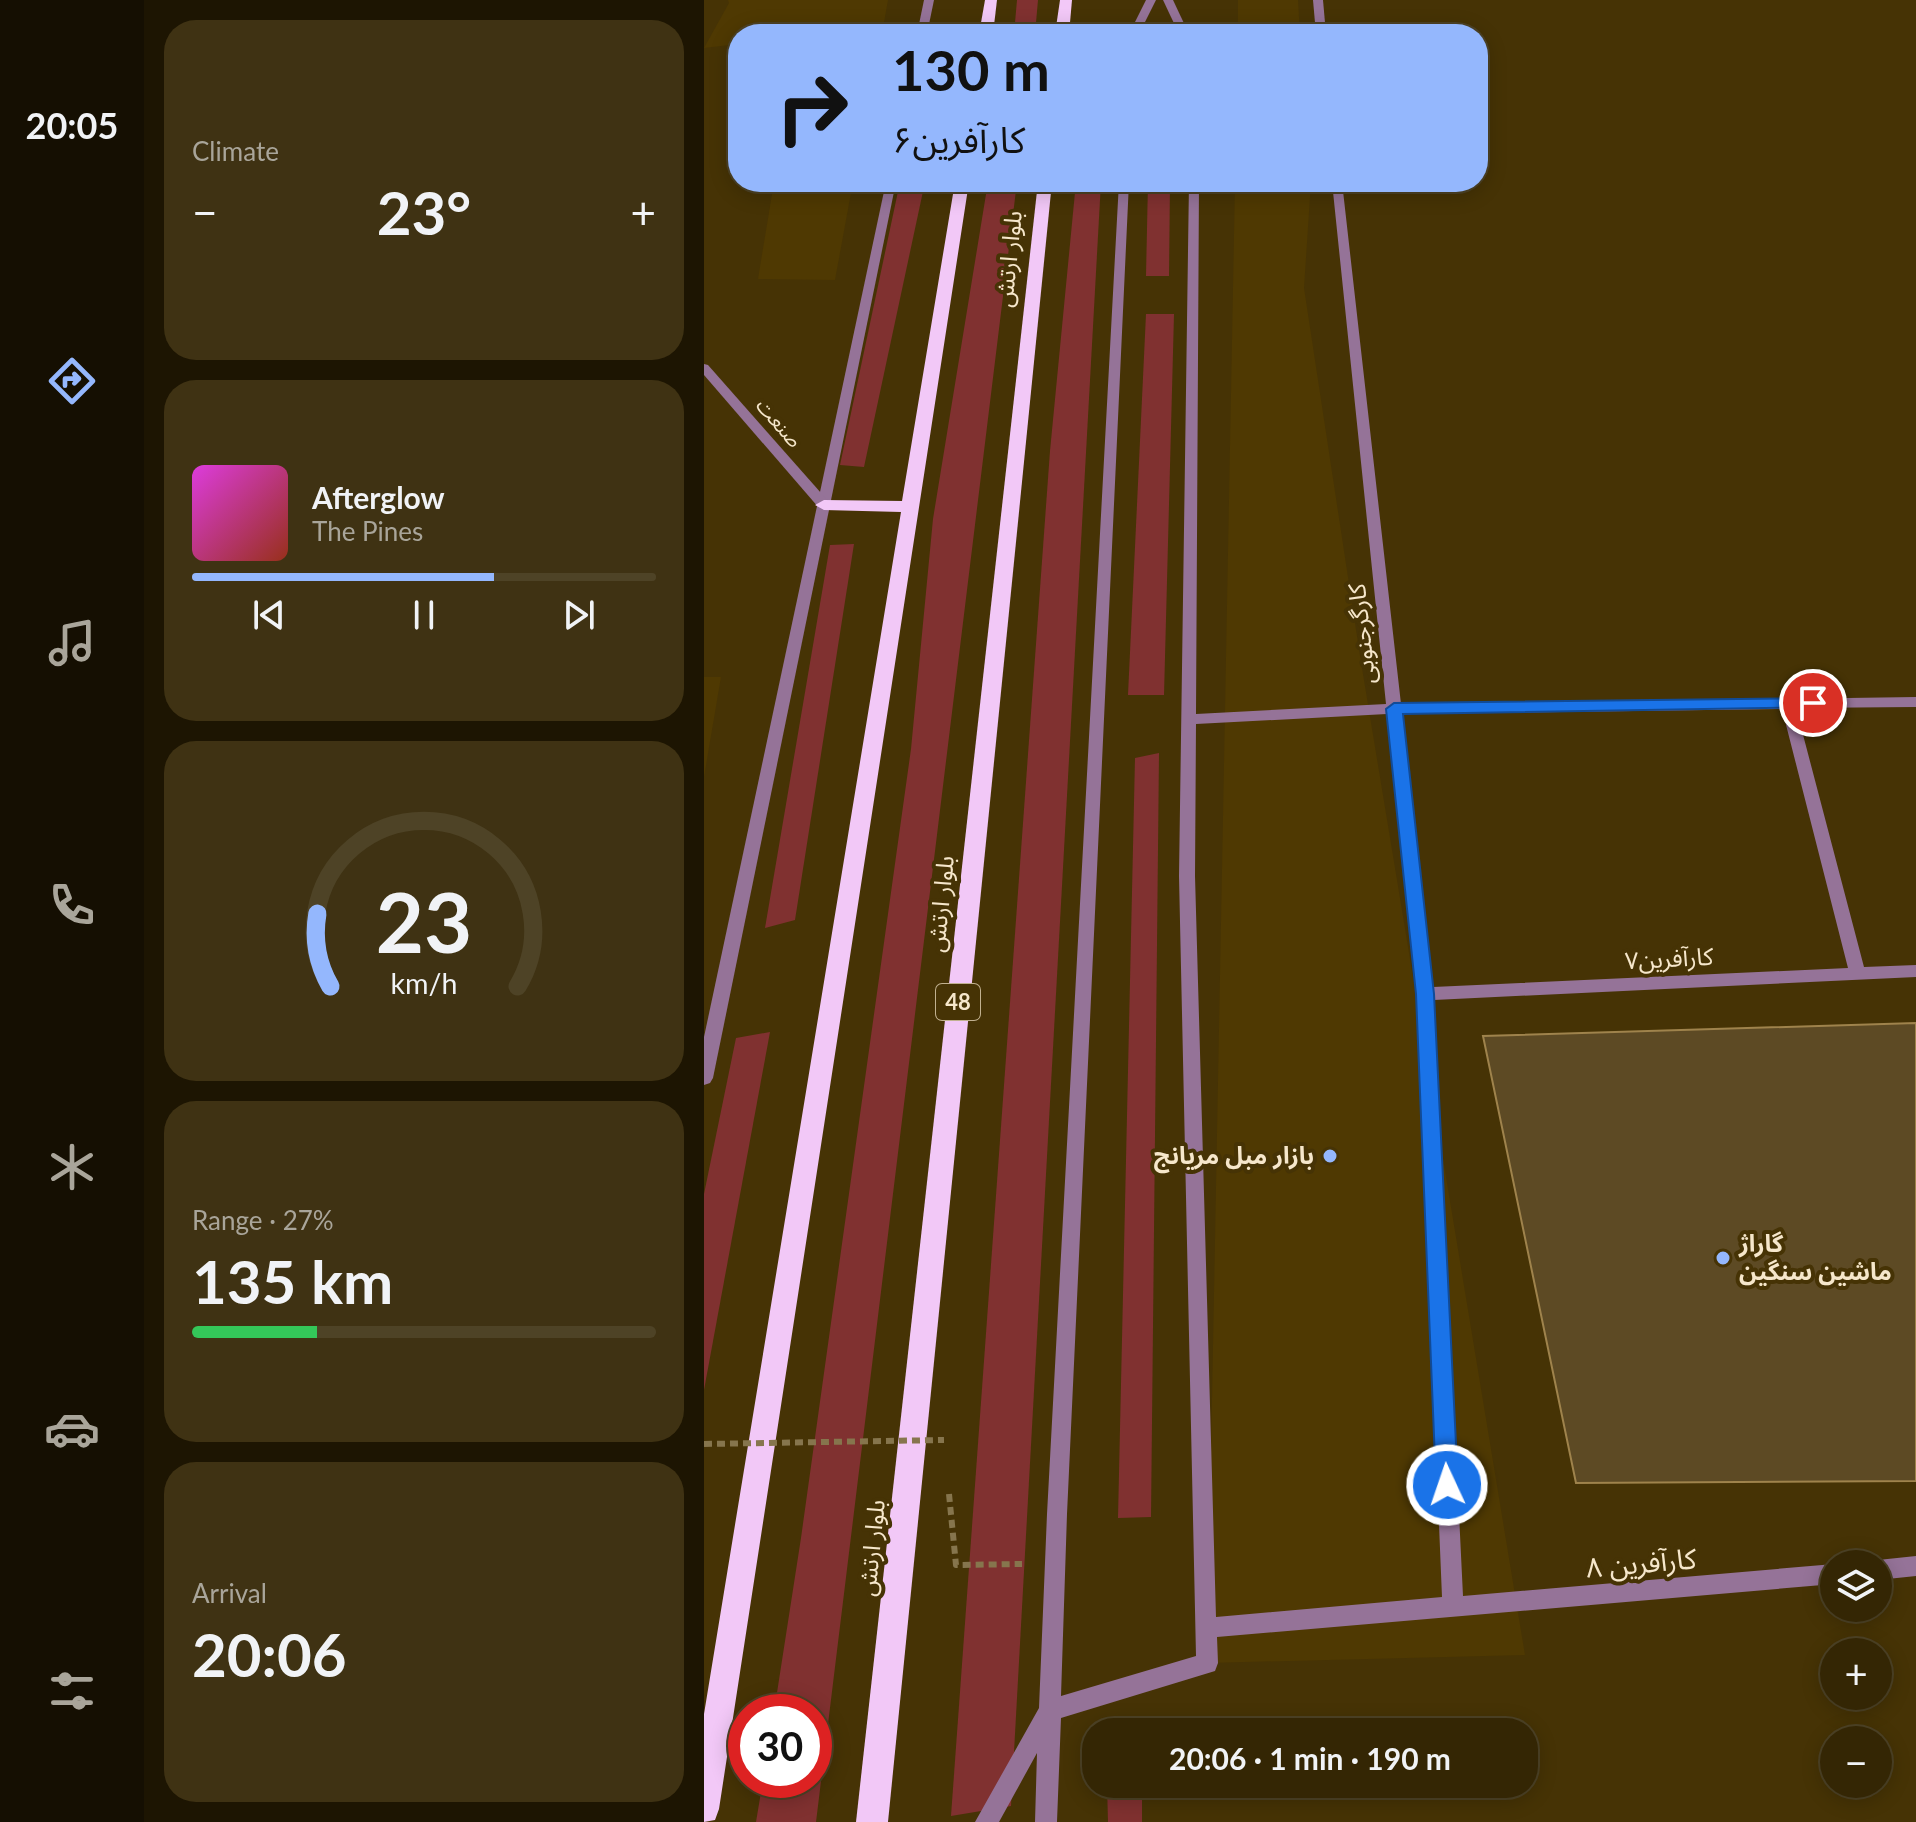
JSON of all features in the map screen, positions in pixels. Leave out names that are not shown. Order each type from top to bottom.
[{"type":"highway","points":[[987,24],[991,0]]},
{"type":"highway","points":[[1063,24],[1066,0]]},
{"type":"highway","points":[[704,1809],[960,192]]},
{"type":"highway","name":"بلوار ارتش","points":[[872,1822],[1044,192]]},
{"type":"highway","points":[[824,505],[909,507]]},
{"type":"street","points":[[924,24],[929,0]]},
{"type":"street","points":[[1139,24],[1151,0]]},
{"type":"street","points":[[1168,0],[1179,24]]},
{"type":"street","points":[[1318,0],[1320,24]]},
{"type":"street","points":[[704,1078],[889,192]]},
{"type":"street","points":[[1046,1822],[1055,1564],[1124,192]]},
{"type":"street","points":[[986,1822],[1050,1710],[1207,1663],[1187,876],[1194,192]]},
{"type":"street","name":"کارگرجنوبی","points":[[1338,192],[1425,994],[1453,1608]]},
{"type":"street","name":"صنعت","points":[[704,368],[824,505]]},
{"type":"street","points":[[1188,719],[1394,709],[1916,702]]},
{"type":"street","points":[[1788,704],[1858,974]]},
{"type":"street","name":"کارآفرین۷","points":[[1425,994],[1916,971]]},
{"type":"street","points":[[1892,1569],[1916,1566]]},
{"type":"street","name":"کارآفرین ۸","points":[[1206,1628],[1820,1575]]},
{"type":"path","points":[[704,1444],[944,1440],[946,1455]]},
{"type":"path","points":[[949,1487],[956,1565],[1055,1564]]},
{"type":"shaded area","points":[[728,0],[888,0],[884,24],[728,24],[728,45],[704,48]]},
{"type":"shaded area","points":[[1017,0],[1038,0],[1036,24],[1015,24]]},
{"type":"shaded area","points":[[1238,0],[1298,0],[1299,24],[1238,24]]},
{"type":"shaded area","points":[[772,192],[851,192],[835,280],[758,279]]},
{"type":"shaded area","points":[[898,192],[923,192],[864,467],[840,465]]},
{"type":"shaded area","points":[[986,192],[1016,192],[832,1694],[777,1694],[801,1538],[911,749],[933,519]]},
{"type":"shaded area","points":[[1075,192],[1100,192],[1011,1806],[951,1816],[1050,451]]},
{"type":"shaded area","points":[[1148,192],[1170,192],[1169,276],[1146,276]]},
{"type":"shaded area","name":"بازار مبل مریانج","points":[[1235,192],[1310,192],[1304,288],[1360,656],[1525,1655],[1207,1663]]},
{"type":"shaded area","points":[[1146,314],[1174,314],[1164,695],[1128,695]]},
{"type":"shaded area","points":[[854,544],[795,920],[765,928],[830,545]]},
{"type":"shaded area","points":[[704,677],[721,677],[704,777]]},
{"type":"shaded area","points":[[1159,753],[1151,1517],[1118,1518],[1135,758]]},
{"type":"shaded area","points":[[770,1032],[704,1390],[704,1194],[736,1038]]},
{"type":"shaded area","points":[[760,1798],[819,1798],[816,1822],[756,1822]]},
{"type":"shaded area","points":[[1107,1798],[1142,1798],[1142,1822],[1108,1822]]},
{"type":"building","name":"گاراژ ماشین سنگین","points":[[1916,1023],[1916,1481],[1576,1483],[1483,1036]]},
{"type":"place","name":"بازار مبل مریانج","points":[[1330,1156]]},
{"type":"place","name":"گاراژ ماشین سنگین","points":[[1723,1258]]},
{"type":"route","points":[[1447,1485],[1425,994],[1394,709],[1813,703]]}]
